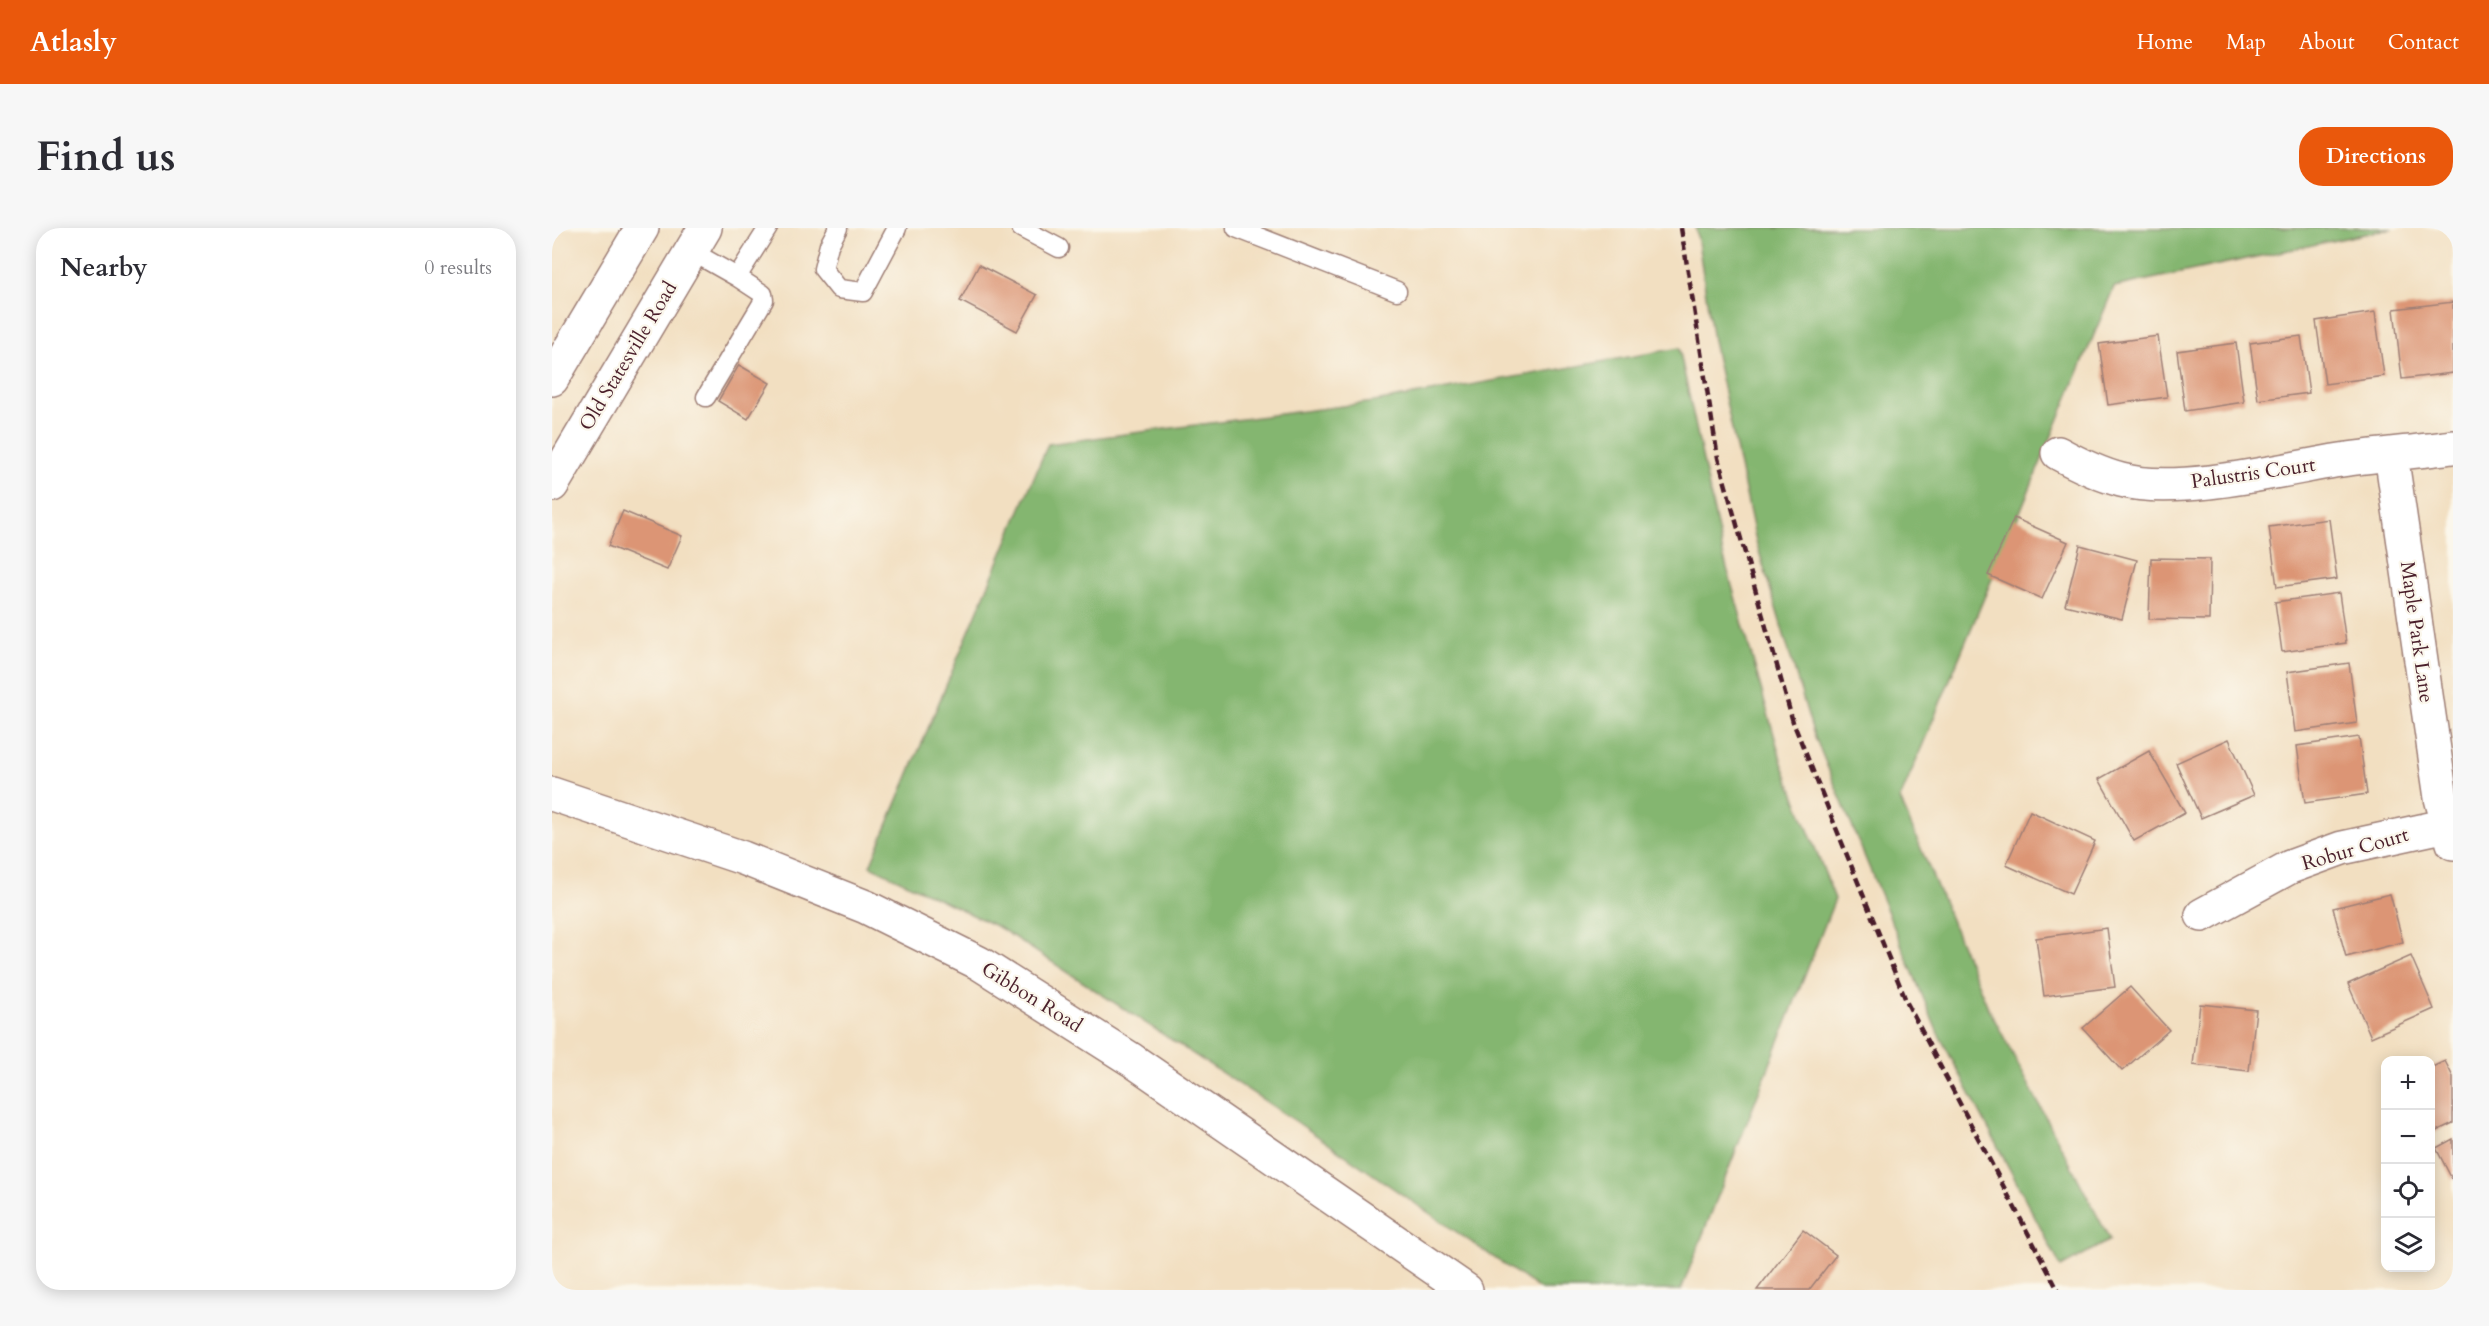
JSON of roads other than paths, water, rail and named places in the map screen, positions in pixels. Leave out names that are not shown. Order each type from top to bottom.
[{"type":"main road","points":[[552,380],[642,228]]},
{"type":"main road","name":"Old Statesville Road","points":[[552,485],[698,239]]},
{"type":"main road","name":"Palustris Court","points":[[2058,453],[2084,468],[2122,481],[2162,484],[2218,480],[2453,447]]},
{"type":"main road","name":"Maple Park Lane","points":[[2391,454],[2439,787],[2450,834]]},
{"type":"main road","name":"Gibbon Road","points":[[552,794],[743,858],[866,907],[979,963],[1132,1060],[1466,1290]]},
{"type":"main road","name":"Robur Court","points":[[2202,915],[2290,867],[2332,852],[2450,834]]},
{"type":"lane","points":[[737,278],[768,228]]},
{"type":"lane","points":[[838,228],[829,245],[823,269],[839,289],[863,292],[897,228]]},
{"type":"lane","points":[[1021,228],[1059,248]]},
{"type":"lane","points":[[1236,228],[1397,291]]},
{"type":"lane","points":[[698,239],[737,278],[763,294],[764,300],[706,397]]},
{"type":"railway","points":[[1681,228],[1718,458],[1793,722],[1907,1003],[2058,1290]]}]
